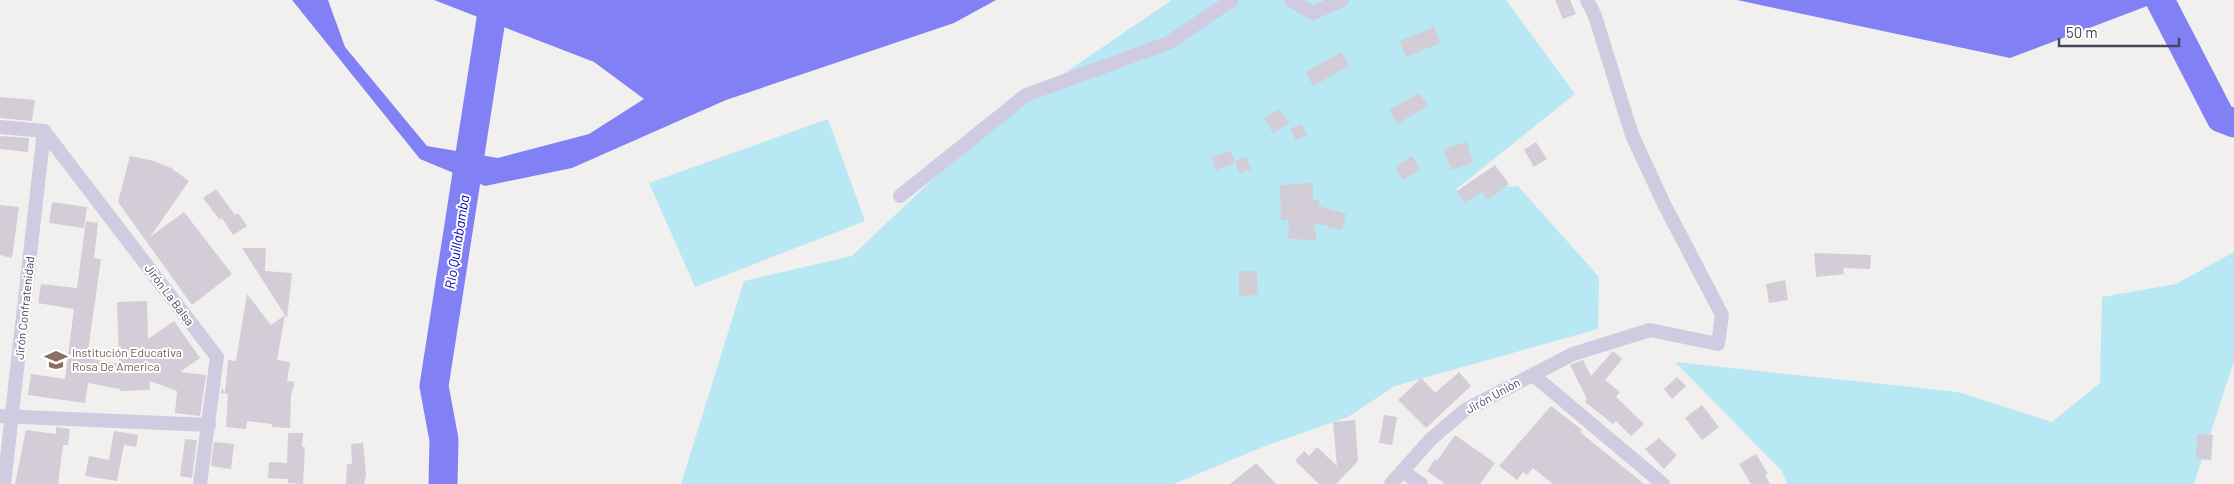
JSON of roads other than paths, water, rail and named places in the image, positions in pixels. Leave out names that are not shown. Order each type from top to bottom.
[{"type":"street","points":[[900,196],[1026,95],[1168,44],[1232,0]]},
{"type":"street","points":[[1292,0],[1313,13],[1342,0]]},
{"type":"street","name":"Jirón Unión","points":[[1392,484],[1431,439],[1465,410],[1573,354],[1650,330],[1718,344],[1722,315],[1664,204],[1632,134],[1595,16],[1587,0]]},
{"type":"street","points":[[0,127],[44,131]]},
{"type":"street","name":"Jirón Confratenidad","points":[[4,484],[7,416],[44,131]]},
{"type":"street","name":"Jirón La Balsa","points":[[44,131],[217,358],[200,484]]},
{"type":"street","points":[[1533,374],[1663,484]]},
{"type":"street","points":[[7,416],[209,425]]},
{"type":"street","points":[[1402,471],[1421,484]]},
{"type":"waterway","name":"RIo Quillabamba","points":[[443,484],[444,440],[434,386],[494,0]]},
{"type":"waterway","points":[[2160,0],[2221,118],[2234,123]]},
{"type":"place","name":"Institución Educativa Rosa De America","points":[[56,360]]}]
